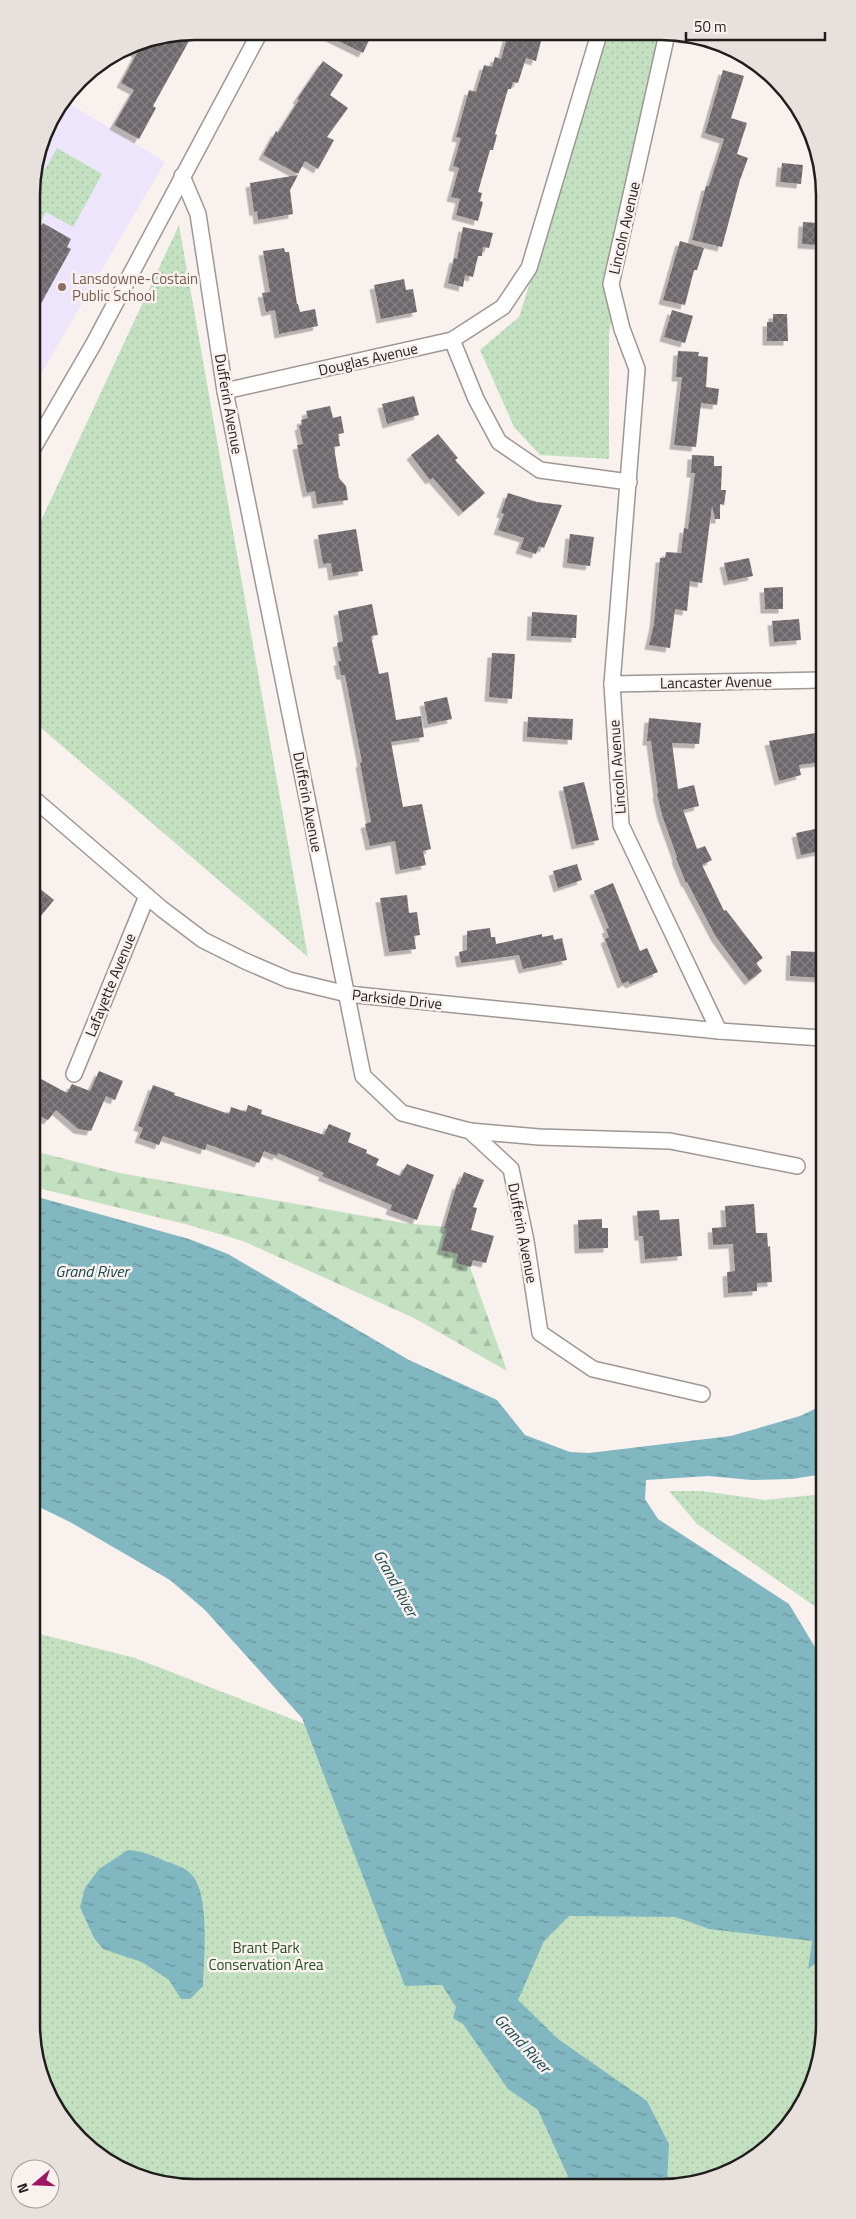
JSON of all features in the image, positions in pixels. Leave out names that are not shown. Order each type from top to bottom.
[{"type":"street","points":[[40,436],[93,345],[256,40]]},
{"type":"street","name":"Douglas Avenue","points":[[225,391],[452,340],[503,307],[529,268],[597,40]]},
{"type":"street","name":"Lincoln Avenue","points":[[667,40],[612,284],[622,329],[637,369],[612,684],[621,824],[719,1031]]},
{"type":"street","name":"Dufferin Avenue","points":[[182,176],[198,214],[225,391],[363,1076],[402,1113],[470,1131],[511,1169],[526,1241],[540,1333],[594,1369],[702,1394]]},
{"type":"street","points":[[452,340],[476,399],[499,442],[540,470],[629,482]]},
{"type":"street","name":"Lancaster Avenue","points":[[612,684],[816,680]]},
{"type":"street","name":"Parkside Drive","points":[[40,804],[147,896],[203,940],[289,980],[347,994],[719,1031],[816,1038]]},
{"type":"street","name":"Lafayette Avenue","points":[[74,1074],[147,896]]},
{"type":"street","points":[[470,1131],[539,1137],[670,1141],[797,1166]]},
{"type":"shaded area","name":"Lansdowne-Costain Public School","points":[[70,104],[165,162],[40,375],[40,185],[45,155],[52,136],[66,109]]},
{"type":"green space","points":[[606,40],[669,40],[609,333],[609,459],[540,455],[514,427],[480,350],[519,317]]},
{"type":"green space","points":[[57,148],[102,174],[73,227],[46,212],[40,223],[41,177]]},
{"type":"green space","points":[[179,225],[308,957],[40,727],[40,523]]},
{"type":"green space","points":[[40,1153],[120,1173],[404,1223],[456,1228],[507,1371],[414,1318],[243,1241],[185,1224],[40,1188]]},
{"type":"green space","points":[[669,1491],[702,1491],[765,1500],[816,1495],[816,1607],[697,1524]]},
{"type":"green space","name":"Brant Park Conservation Area","points":[[40,1634],[135,1658],[816,1923],[816,2034],[813,2054],[804,2083],[784,2118],[771,2134],[747,2153],[729,2163],[701,2174],[661,2179],[185,2179],[145,2171],[127,2163],[101,2147],[85,2134],[61,2101],[45,2064],[41,2044]]},
{"type":"water","name":"Grand River","points":[[40,1198],[189,1239],[228,1254],[409,1360],[497,1400],[525,1435],[570,1452],[589,1453],[731,1436],[800,1416],[816,1408],[816,1475],[792,1479],[752,1480],[708,1476],[646,1480],[645,1499],[658,1519],[789,1604],[816,1649],[816,1963],[808,1969],[812,1941],[709,1929],[676,1917],[569,1916],[544,1941],[518,2000],[558,2039],[647,2101],[669,2144],[667,2179],[569,2179],[538,2110],[508,2089],[463,2024],[453,2018],[456,2007],[442,1985],[405,1986],[302,1718],[205,1610],[170,1580],[70,1522],[40,1507]]},
{"type":"water","points":[[128,1850],[147,1854],[187,1870],[198,1884],[204,1912],[205,1928],[203,1986],[190,1999],[181,1999],[169,1980],[142,1962],[103,1949],[94,1938],[80,1907],[85,1888],[99,1869]]},
{"type":"building","points":[[189,40],[153,106],[156,108],[139,139],[114,125],[134,90],[121,83],[137,53],[136,52],[155,45]]},
{"type":"building","points":[[336,40],[369,40],[363,53]]},
{"type":"building","points":[[506,40],[541,40],[536,61],[526,58],[518,83],[513,82],[511,89],[508,89],[495,134],[497,135],[493,150],[490,150],[478,192],[482,193],[480,201],[483,202],[478,221],[456,215],[460,199],[451,197],[459,168],[453,166],[461,138],[456,137],[469,90],[476,92],[484,65],[492,67],[495,57],[501,59]]},
{"type":"building","points":[[323,61],[343,75],[330,95],[348,108],[327,137],[334,140],[318,169],[305,161],[298,174],[263,155],[276,131],[278,133],[299,100],[297,99]]},
{"type":"building","points":[[723,70],[744,76],[731,118],[747,123],[737,154],[748,158],[740,180],[722,247],[692,240],[706,186],[709,186],[724,139],[705,133]]},
{"type":"building","points":[[782,163],[803,165],[801,184],[780,182]]},
{"type":"building","points":[[298,175],[290,190],[293,214],[258,220],[257,211],[254,212],[250,183]]},
{"type":"building","points":[[803,222],[816,223],[816,245],[802,244]]},
{"type":"building","points":[[43,223],[71,239],[67,247],[71,249],[40,305],[40,228]]},
{"type":"building","points":[[463,227],[493,233],[489,248],[483,247],[482,256],[478,256],[473,277],[465,275],[463,287],[448,283],[454,258],[457,259]]},
{"type":"building","points":[[680,241],[704,248],[697,270],[694,270],[685,305],[663,300]]},
{"type":"building","points":[[284,248],[285,252],[289,252],[297,304],[300,312],[315,309],[318,326],[279,334],[275,310],[266,312],[262,293],[270,292],[263,251]]},
{"type":"building","points":[[404,279],[406,290],[413,289],[417,312],[381,319],[374,285]]},
{"type":"building","points":[[672,310],[693,316],[685,343],[664,337]]},
{"type":"building","points":[[773,314],[787,314],[788,341],[767,341],[767,322],[773,322]]},
{"type":"building","points":[[678,351],[699,352],[698,356],[708,357],[706,387],[719,389],[717,405],[701,403],[696,447],[674,445],[682,377],[676,377]]},
{"type":"building","points":[[414,396],[419,415],[387,424],[382,404]]},
{"type":"building","points":[[330,406],[333,418],[341,416],[344,433],[338,434],[340,446],[334,447],[339,478],[346,486],[348,500],[317,504],[315,491],[307,493],[297,445],[303,444],[299,426],[302,425],[301,420],[308,418],[306,411]]},
{"type":"building","points":[[438,434],[458,458],[455,460],[485,493],[463,512],[433,478],[430,480],[411,455]]},
{"type":"building","points":[[692,455],[714,456],[714,466],[722,466],[721,490],[726,490],[724,505],[720,504],[720,519],[715,519],[712,506],[702,583],[690,581],[687,611],[675,609],[670,648],[649,645],[654,624],[660,558],[665,558],[666,552],[681,553],[684,528],[688,529],[695,473],[691,473]]},
{"type":"building","points":[[508,493],[537,502],[562,505],[544,548],[539,546],[536,554],[520,549],[524,538],[498,530],[504,514],[501,513]]},
{"type":"building","points":[[356,529],[363,571],[333,576],[331,563],[323,564],[318,535]]},
{"type":"building","points":[[570,534],[594,537],[590,566],[567,563]]},
{"type":"building","points":[[749,558],[753,576],[728,581],[724,563]]},
{"type":"building","points":[[783,587],[783,609],[765,609],[764,588]]},
{"type":"building","points":[[372,604],[378,635],[371,636],[379,674],[388,672],[396,720],[421,716],[424,737],[391,742],[403,807],[422,804],[431,849],[423,851],[426,865],[400,870],[395,841],[370,846],[365,824],[371,822],[360,763],[362,762],[345,675],[341,675],[338,661],[341,661],[337,643],[343,641],[338,611]]},
{"type":"building","points":[[532,612],[577,615],[576,638],[531,636]]},
{"type":"building","points":[[799,619],[801,640],[774,642],[772,621]]},
{"type":"building","points":[[492,653],[515,654],[512,699],[489,697]]},
{"type":"building","points":[[447,697],[452,719],[428,724],[424,702]]},
{"type":"building","points":[[528,717],[573,719],[572,740],[527,737]]},
{"type":"building","points":[[649,718],[701,723],[699,744],[672,743],[678,789],[694,785],[699,806],[683,810],[697,849],[705,846],[712,860],[702,865],[724,911],[726,910],[763,958],[756,963],[762,971],[749,981],[716,937],[686,883],[676,858],[657,794],[651,741],[647,741]]},
{"type":"building","points":[[816,733],[816,763],[799,765],[801,775],[779,781],[769,741]]},
{"type":"building","points":[[584,782],[599,840],[576,845],[563,787]]},
{"type":"building","points":[[815,829],[816,852],[801,855],[796,833]]},
{"type":"building","points":[[577,864],[582,880],[558,888],[553,871]]},
{"type":"building","points":[[613,883],[640,951],[647,948],[658,972],[630,984],[628,981],[622,984],[605,939],[609,937],[606,929],[609,928],[594,891]]},
{"type":"building","points":[[40,889],[54,900],[40,917]]},
{"type":"building","points":[[407,895],[409,913],[417,912],[420,935],[414,936],[416,949],[389,952],[380,898]]},
{"type":"building","points":[[490,928],[491,937],[495,937],[496,944],[542,934],[542,937],[553,935],[554,940],[562,938],[567,960],[523,969],[519,955],[461,963],[459,952],[467,950],[467,931]]},
{"type":"building","points":[[791,951],[816,952],[816,978],[790,976]]},
{"type":"building","points":[[99,1071],[123,1081],[115,1100],[106,1096],[91,1131],[78,1129],[56,1110],[48,1120],[40,1116],[41,1079],[67,1093],[72,1084],[90,1091]]},
{"type":"building","points":[[153,1085],[175,1093],[174,1095],[229,1114],[231,1107],[246,1112],[248,1105],[262,1110],[261,1114],[324,1135],[329,1124],[351,1133],[348,1142],[367,1150],[366,1153],[379,1159],[376,1165],[400,1176],[407,1164],[434,1175],[417,1220],[390,1210],[392,1205],[322,1176],[324,1173],[278,1153],[277,1156],[264,1151],[259,1163],[207,1144],[205,1150],[163,1136],[159,1145],[139,1138],[143,1128],[138,1126]]},
{"type":"building","points":[[464,1172],[484,1180],[473,1207],[477,1208],[471,1230],[494,1236],[486,1263],[473,1260],[471,1267],[456,1263],[458,1254],[441,1250],[447,1229],[444,1228],[457,1184],[459,1185]]},
{"type":"building","points":[[754,1204],[756,1233],[767,1233],[768,1247],[770,1246],[772,1282],[757,1283],[757,1291],[728,1293],[727,1272],[735,1271],[733,1244],[713,1245],[712,1228],[726,1227],[725,1206]]},
{"type":"building","points":[[659,1210],[660,1220],[679,1219],[682,1256],[645,1259],[643,1236],[639,1236],[637,1211]]},
{"type":"building","points":[[602,1219],[602,1228],[608,1228],[608,1248],[579,1249],[578,1220]]},
{"type":"place","name":"Lansdowne-Costain Public School","points":[[62,287]]}]
